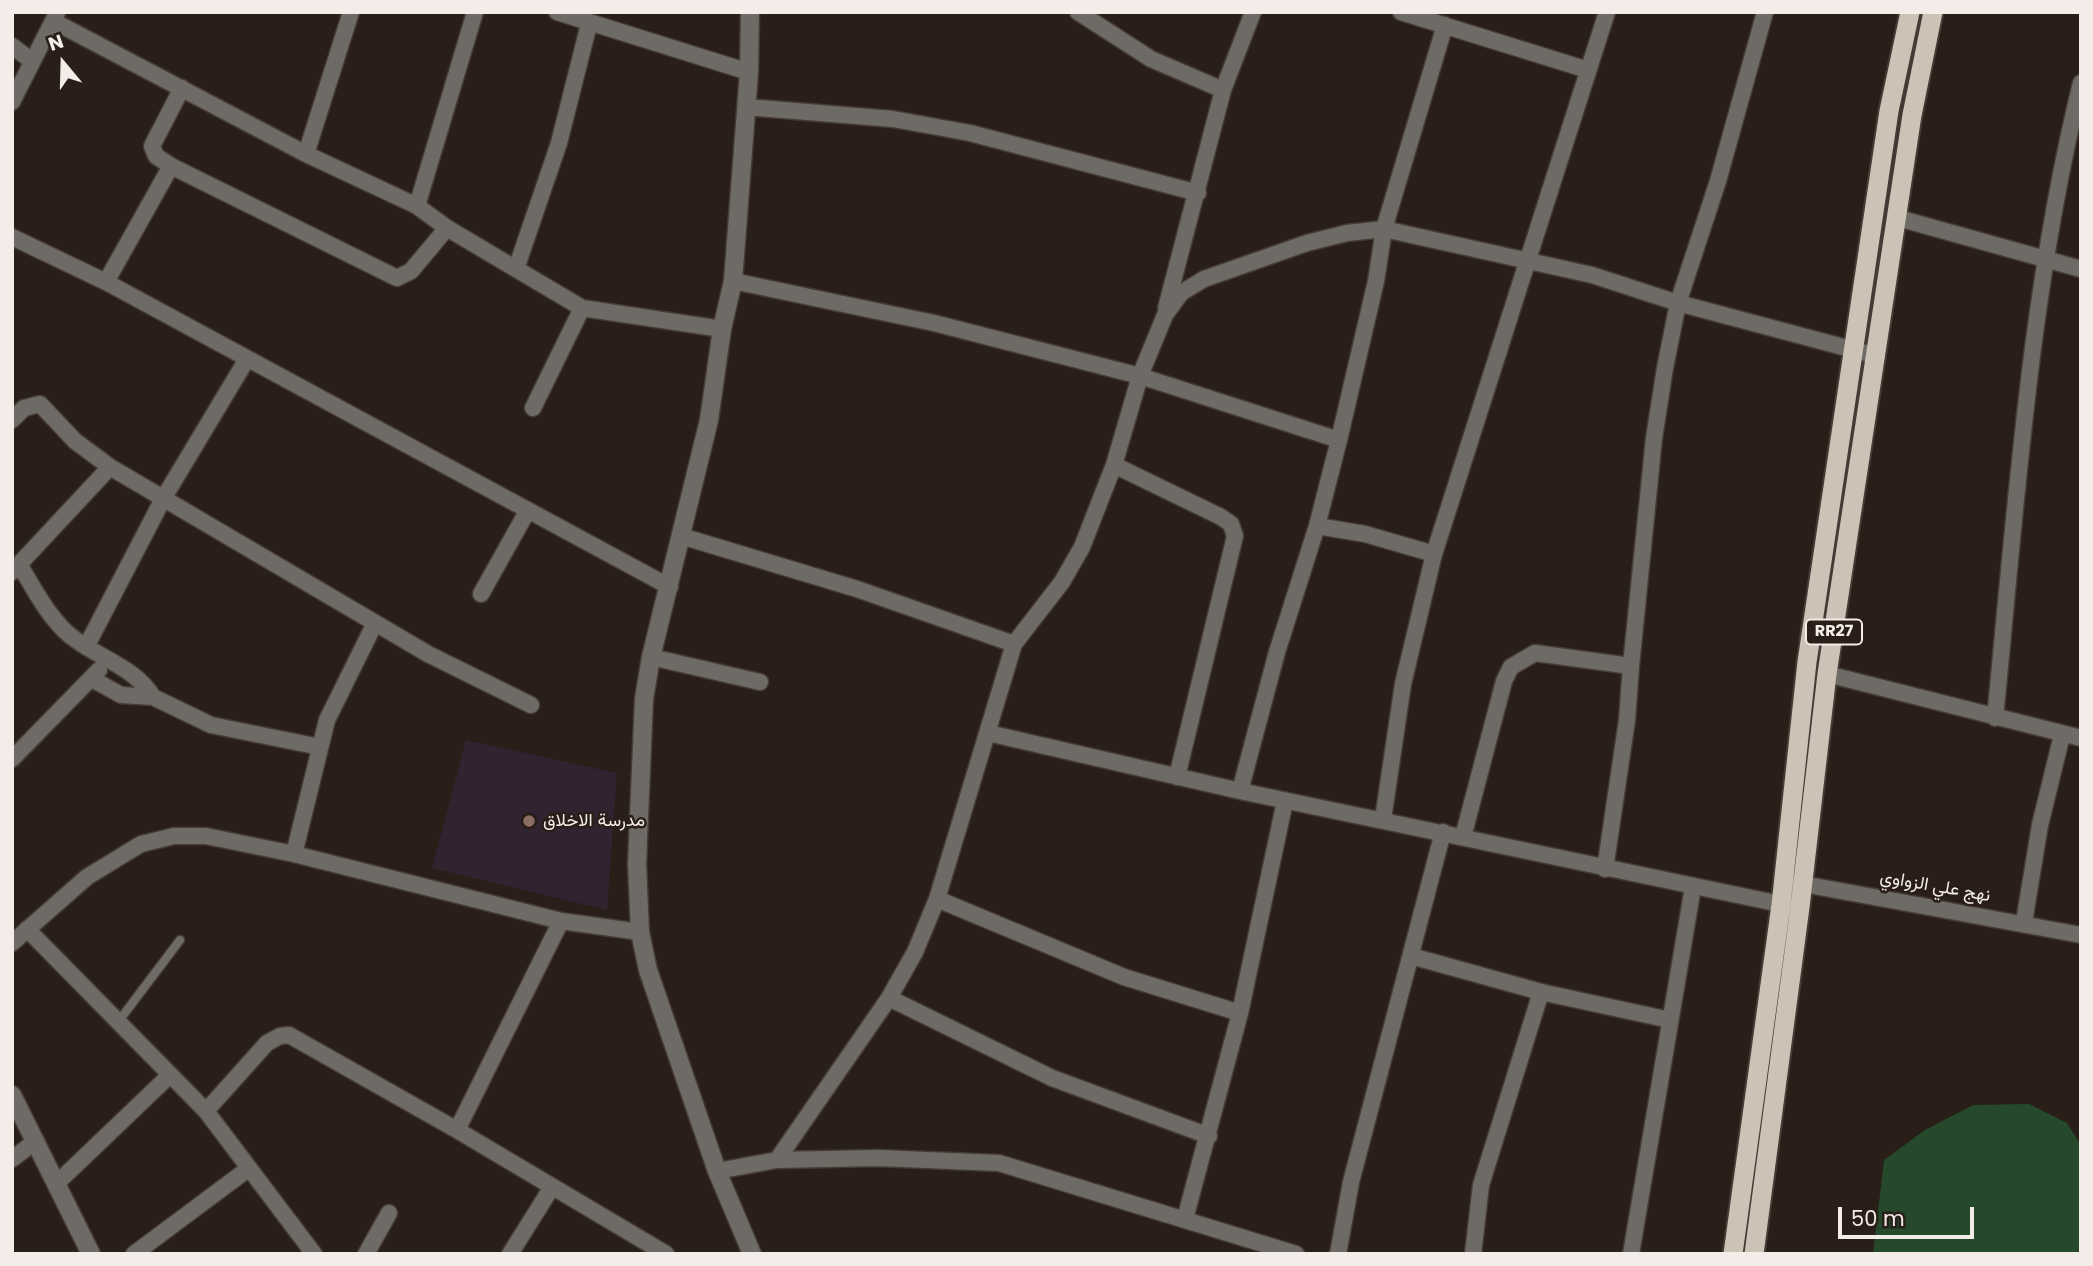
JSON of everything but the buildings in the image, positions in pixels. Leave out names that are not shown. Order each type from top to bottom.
[{"type":"highway","name":"RR27","points":[[1754,1254],[1790,906],[1783,880],[1807,662],[1889,111],[1910,12]]},
{"type":"highway","name":"RR27","points":[[1733,1254],[1790,906],[1803,884],[1827,674],[1912,115],[1933,12]]},
{"type":"street","points":[[306,154],[351,12]]},
{"type":"street","points":[[417,206],[475,12]]},
{"type":"street","points":[[557,12],[749,72]]},
{"type":"street","points":[[750,12],[749,72],[733,281],[722,330],[716,386],[652,657],[640,746],[636,864],[640,932],[648,970],[717,1171],[752,1254]]},
{"type":"street","points":[[1078,12],[1151,59],[1223,90]]},
{"type":"street","points":[[777,1160],[889,998],[915,952],[937,900],[1014,644],[1062,582],[1083,548],[1114,465],[1140,376],[1164,314],[1199,193],[1223,90],[1253,12]]},
{"type":"street","points":[[1401,12],[1588,70]]},
{"type":"street","points":[[1383,819],[1403,684],[1434,554],[1607,12]]},
{"type":"street","points":[[1605,869],[1628,720],[1654,438],[1678,303],[1718,181],[1765,12]]},
{"type":"street","points":[[12,102],[55,17],[306,154],[417,206],[447,228],[582,308],[722,330]]},
{"type":"street","points":[[516,269],[558,143],[589,24]]},
{"type":"street","points":[[1240,791],[1277,652],[1317,526],[1376,281],[1384,229],[1445,25]]},
{"type":"street","points":[[12,46],[32,61]]},
{"type":"street","points":[[1995,718],[2030,372],[2059,173],[2081,83]]},
{"type":"street","points":[[182,88],[152,146],[156,156],[171,166],[397,278],[411,271],[447,228]]},
{"type":"street","points":[[746,107],[892,120],[970,133],[1199,193]]},
{"type":"street","points":[[106,282],[171,166]]},
{"type":"street","points":[[1898,218],[2081,269]]},
{"type":"street","points":[[1164,314],[1181,293],[1204,279],[1307,243],[1347,233],[1384,229],[1592,275],[1678,303],[1877,356]]},
{"type":"street","points":[[12,237],[106,282],[670,587]]},
{"type":"street","points":[[733,281],[934,323],[1140,376],[1339,440]]},
{"type":"street","points":[[533,408],[582,308]]},
{"type":"street","points":[[86,647],[163,499],[247,359]]},
{"type":"street","points":[[12,420],[24,408],[40,404],[75,441],[110,467],[428,654],[531,705]]},
{"type":"street","points":[[1114,465],[1221,517],[1231,524],[1235,536],[1177,777]]},
{"type":"street","points":[[110,467],[16,568],[52,617],[86,647],[144,683],[153,697]]},
{"type":"street","points":[[481,594],[528,510]]},
{"type":"street","points":[[1317,526],[1365,534],[1434,554]]},
{"type":"street","points":[[681,536],[857,589],[1014,644]]},
{"type":"street","points":[[294,855],[320,747],[342,686],[376,623]]},
{"type":"street","points":[[1463,837],[1504,681],[1511,667],[1535,653],[1631,666]]},
{"type":"street","points":[[652,657],[760,682]]},
{"type":"street","points":[[12,759],[92,679],[106,660]]},
{"type":"street","points":[[1827,674],[2081,738]]},
{"type":"street","points":[[92,679],[121,695],[153,697],[211,725],[320,747]]},
{"type":"street","points":[[988,733],[1285,801],[1383,819],[1605,869],[1790,906]]},
{"type":"street","points":[[2024,922],[2040,825],[2062,734]]},
{"type":"street","points":[[1185,1219],[1240,1013],[1285,801]]},
{"type":"street","points":[[1338,1254],[1351,1182],[1443,832]]},
{"type":"street","points":[[12,943],[87,877],[141,845],[174,836],[206,836],[561,921],[640,932]]},
{"type":"street","name":"نهج علي الزواوي","points":[[1783,880],[2024,922],[2081,935]]},
{"type":"street","points":[[1631,1254],[1693,887]]},
{"type":"street","points":[[937,900],[1124,977],[1240,1013]]},
{"type":"street","points":[[457,1130],[561,921]]},
{"type":"street","points":[[27,929],[206,1111],[314,1254]]},
{"type":"street","points":[[1411,956],[1541,992],[1670,1020]]},
{"type":"street","points":[[1473,1254],[1481,1185],[1541,992]]},
{"type":"street","points":[[889,998],[1052,1078],[1209,1136]]},
{"type":"street","points":[[206,1111],[267,1043],[280,1036],[289,1035],[457,1130],[666,1254]]},
{"type":"street","points":[[57,1183],[170,1075]]},
{"type":"street","points":[[12,1095],[91,1254]]},
{"type":"street","points":[[12,1159],[36,1141]]},
{"type":"street","points":[[717,1171],[777,1160],[878,1158],[999,1163],[1296,1254]]},
{"type":"street","points":[[134,1254],[248,1169]]},
{"type":"street","points":[[510,1254],[552,1186]]},
{"type":"street","points":[[366,1254],[389,1213]]},
{"type":"lane","points":[[118,1022],[180,940]]},
{"type":"shaded area","name":"مدرسة الاخلاق","points":[[466,740],[617,773],[607,910],[432,868]]},
{"type":"green space","points":[[2029,1104],[2067,1123],[2081,1145],[2081,1254],[1873,1254],[1884,1160],[1925,1130],[1973,1105]]},
{"type":"place","name":"مدرسة الاخلاق","points":[[529,821]]}]
